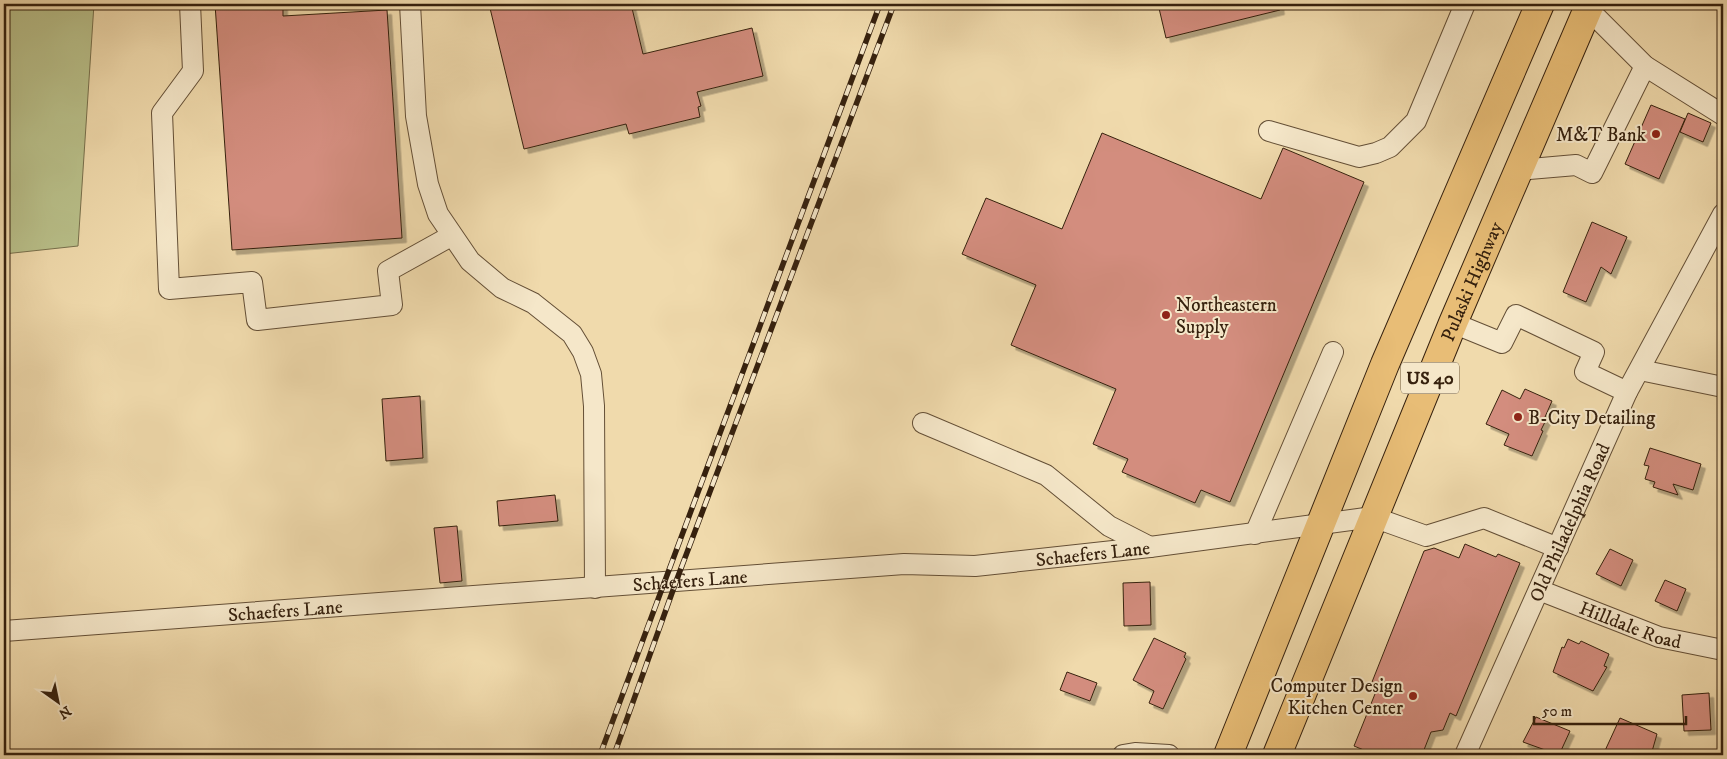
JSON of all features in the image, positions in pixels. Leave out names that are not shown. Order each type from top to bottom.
[{"type":"highway","name":"US 40","points":[[1228,755],[1385,364],[1540,4]]},
{"type":"highway","name":"Pulaski Highway","points":[[1277,755],[1453,323],[1589,6]]},
{"type":"street","points":[[190,4],[193,71],[162,113],[170,289],[252,282],[257,320],[392,305],[388,271],[451,236]]},
{"type":"street","points":[[410,4],[416,116],[428,184],[438,214],[451,236],[470,261],[502,288],[533,303],[572,334],[583,352],[591,374],[594,406],[595,588]]},
{"type":"street","points":[[1269,131],[1358,157],[1376,153],[1390,147],[1416,122],[1465,4]]},
{"type":"street","points":[[1589,6],[1645,66],[1723,115]]},
{"type":"street","points":[[1518,170],[1576,165],[1592,173],[1645,66]]},
{"type":"street","name":"Old Philadelphia Road","points":[[1465,755],[1627,392],[1723,214]]},
{"type":"street","points":[[1453,323],[1502,343],[1516,315],[1594,352],[1585,372],[1627,392]]},
{"type":"street","points":[[1254,534],[1333,352]]},
{"type":"street","points":[[1640,370],[1723,387]]},
{"type":"street","points":[[923,423],[1046,475],[1110,526],[1150,547]]},
{"type":"street","points":[[1373,516],[1426,536],[1484,518],[1558,548]]},
{"type":"street","name":"Schaefers Lane","points":[[4,631],[595,588],[677,579],[904,564],[975,566],[1254,534],[1373,516]]},
{"type":"street","name":"Hilldale Road","points":[[1539,590],[1659,637],[1723,650]]},
{"type":"street","points":[[1123,755],[1169,755]]},
{"type":"green space","points":[[4,4],[94,4],[78,246],[4,254]]},
{"type":"building","points":[[215,4],[283,4],[283,16],[387,10],[402,238],[232,250]]},
{"type":"building","points":[[489,4],[631,4],[643,54],[752,28],[763,76],[697,92],[701,106],[698,107],[700,117],[629,134],[626,124],[524,149]]},
{"type":"building","points":[[1158,4],[1279,4],[1280,10],[1166,38]]},
{"type":"building","points":[[1651,105],[1685,119],[1659,179],[1625,164]]},
{"type":"building","points":[[1688,113],[1711,123],[1703,142],[1680,132]]},
{"type":"building","name":"Northeastern Supply","points":[[1102,133],[1261,199],[1283,148],[1364,182],[1230,502],[1201,490],[1195,503],[1122,472],[1128,459],[1093,444],[1116,389],[1011,345],[1036,285],[962,254],[986,198],[1062,229]]},
{"type":"building","points":[[1592,222],[1627,237],[1611,274],[1601,267],[1586,302],[1563,292]]},
{"type":"building","name":"B-City Detailing","points":[[1525,389],[1552,401],[1541,430],[1543,431],[1532,456],[1504,445],[1509,434],[1486,424],[1502,390],[1520,399]]},
{"type":"building","points":[[420,396],[423,458],[386,461],[382,399]]},
{"type":"building","points":[[1650,448],[1701,464],[1693,490],[1673,484],[1678,495],[1653,487],[1655,482],[1645,479],[1649,466],[1644,465]]},
{"type":"building","points":[[555,495],[558,521],[499,526],[497,501]]},
{"type":"building","points":[[457,526],[462,581],[440,583],[434,528]]},
{"type":"building","points":[[1465,544],[1496,557],[1498,554],[1520,563],[1456,716],[1450,713],[1443,730],[1431,732],[1422,755],[1376,755],[1354,746],[1379,684],[1372,682],[1424,551],[1434,548],[1459,558]]},
{"type":"building","points":[[1610,549],[1633,560],[1621,586],[1596,574]]},
{"type":"building","points":[[1665,580],[1686,589],[1677,611],[1655,601]]},
{"type":"building","points":[[1150,582],[1151,625],[1124,626],[1123,583]]},
{"type":"building","points":[[1154,638],[1186,653],[1184,657],[1186,659],[1163,709],[1149,703],[1154,691],[1133,680]]},
{"type":"building","points":[[1568,639],[1579,644],[1581,641],[1609,654],[1604,666],[1607,667],[1593,691],[1553,672],[1562,647],[1564,648]]},
{"type":"building","points":[[1067,672],[1097,683],[1090,701],[1060,690]]},
{"type":"building","points":[[1709,693],[1711,730],[1684,731],[1682,695]]},
{"type":"building","points":[[1536,717],[1570,731],[1559,755],[1523,742]]},
{"type":"building","points":[[1620,718],[1657,734],[1651,755],[1603,755]]},
{"type":"railway","points":[[600,755],[880,4]]},
{"type":"railway","points":[[614,755],[677,579],[894,4]]},
{"type":"place","name":"M&T Bank","points":[[1656,134]]},
{"type":"place","name":"Northeastern Supply","points":[[1166,315]]},
{"type":"place","name":"B-City Detailing","points":[[1518,417]]},
{"type":"place","name":"Computer Design Kitchen Center","points":[[1413,696]]}]
